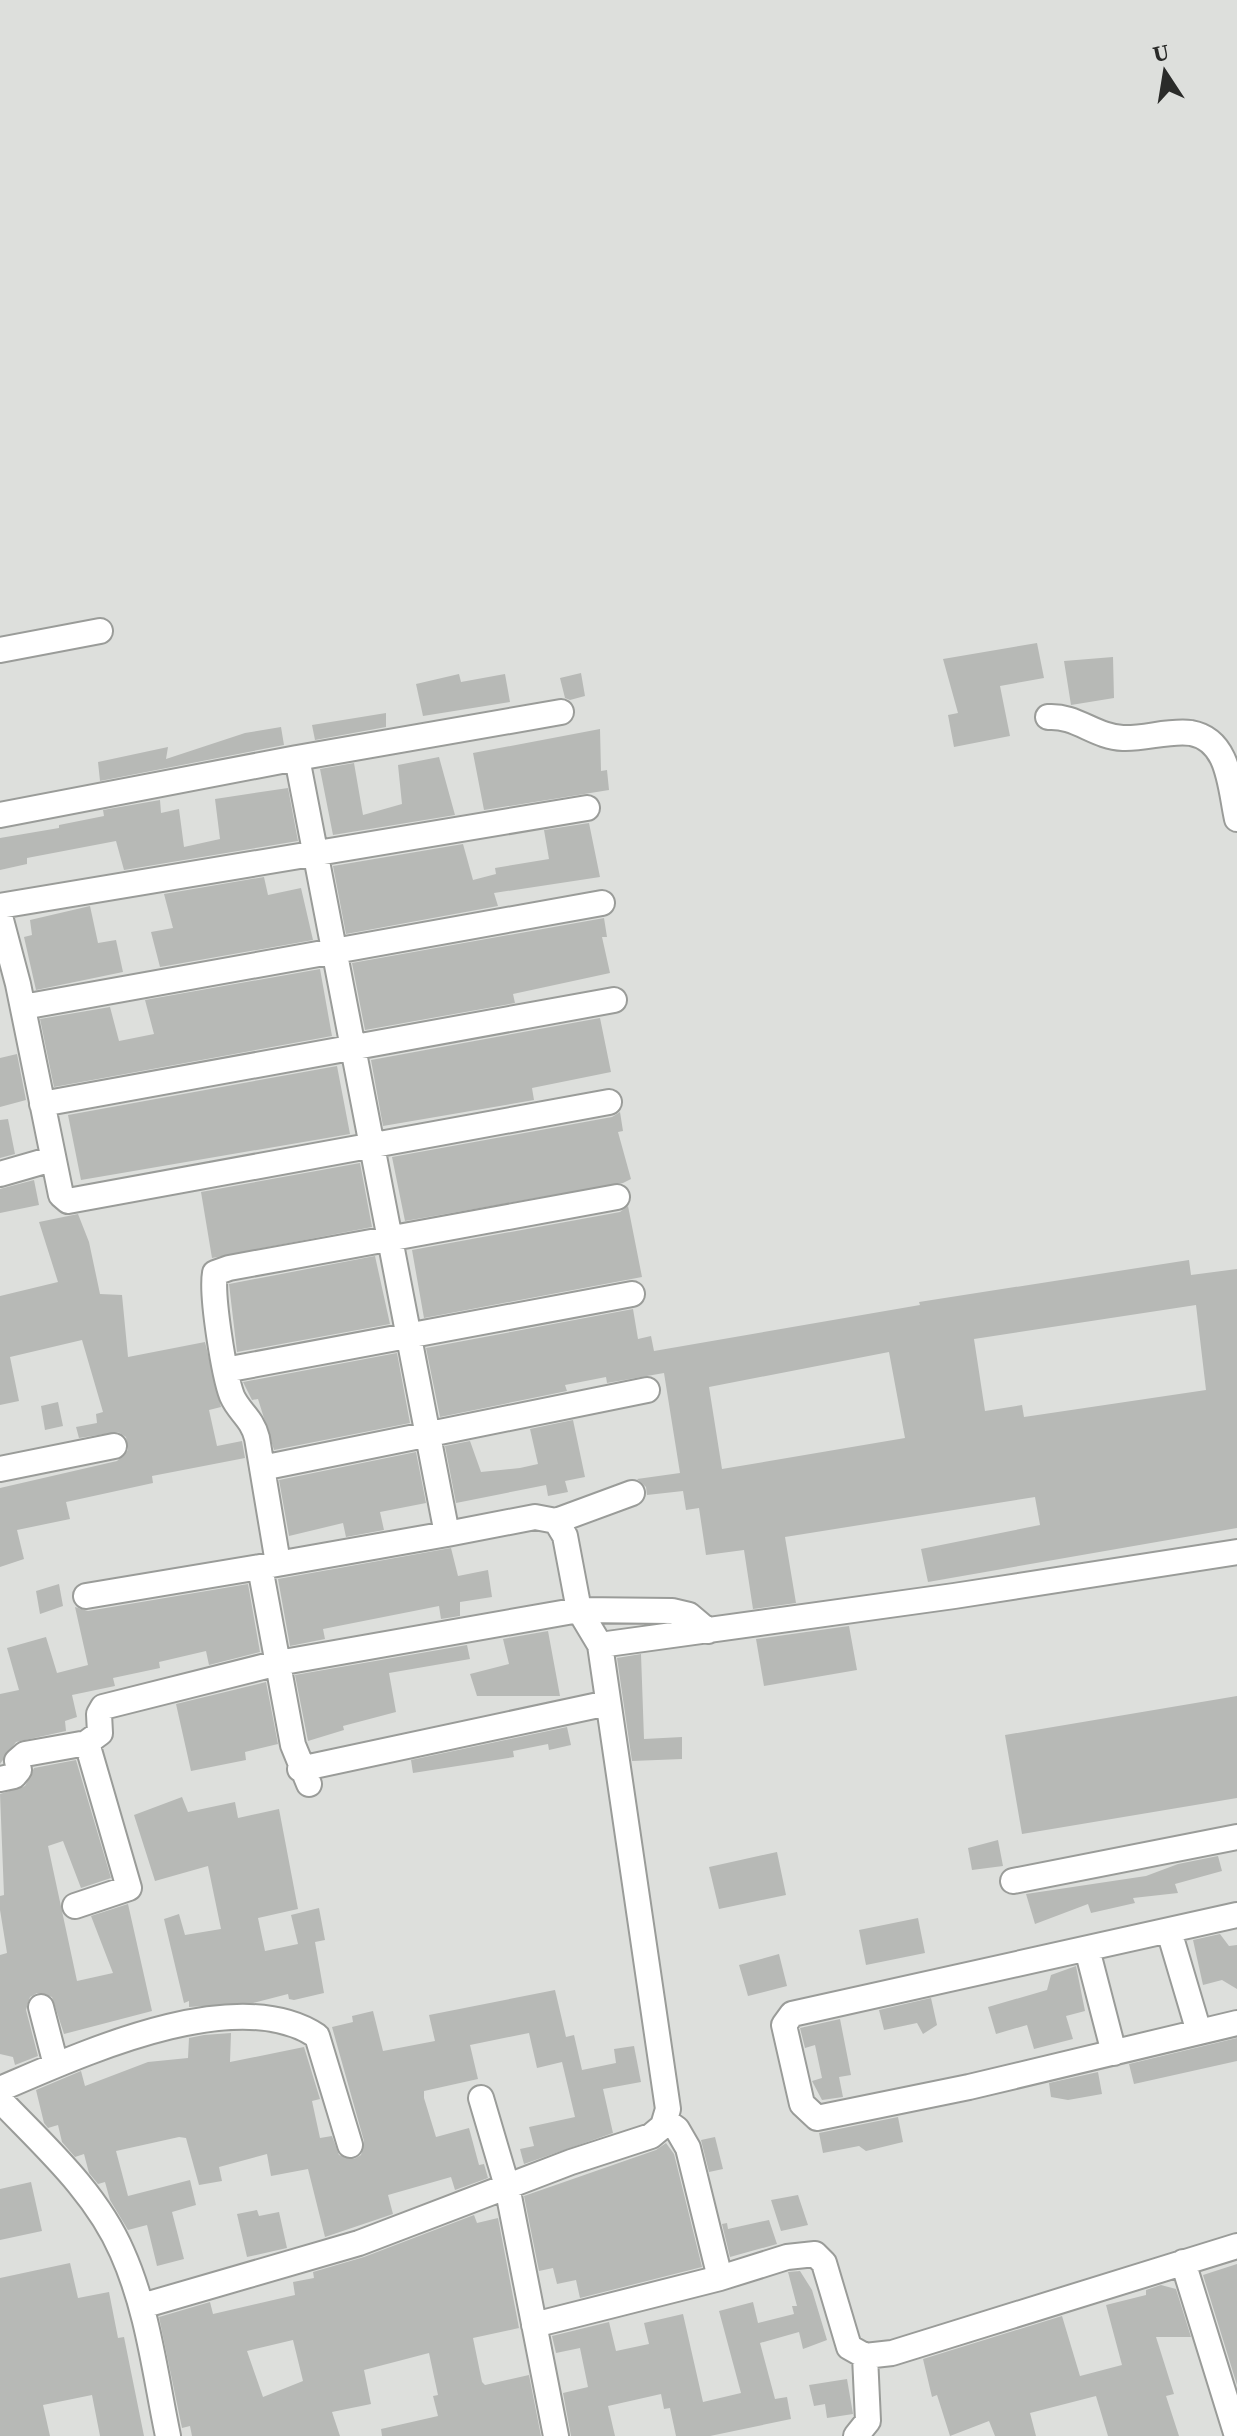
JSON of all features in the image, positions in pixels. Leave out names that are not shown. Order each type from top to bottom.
[{"type":"street","points":[[0,650],[100,631]]},
{"type":"street","points":[[0,815],[297,758],[561,712]]},
{"type":"street","points":[[1048,717],[1065,716],[1091,729],[1121,738],[1190,733],[1207,740],[1224,760],[1237,819]]},
{"type":"street","points":[[297,758],[447,1534]]},
{"type":"street","points":[[0,906],[587,808]]},
{"type":"street","points":[[23,1007],[602,903]]},
{"type":"street","points":[[0,916],[23,1007],[52,1159],[61,1195],[68,1201],[609,1102]]},
{"type":"street","points":[[42,1104],[614,1000]]},
{"type":"street","points":[[0,1174],[52,1159]]},
{"type":"street","points":[[608,1703],[305,1776],[278,1663],[262,1468],[254,1427],[232,1397],[225,1370],[215,1273],[617,1197]]},
{"type":"street","points":[[225,1370],[632,1294]]},
{"type":"street","points":[[262,1468],[647,1390]]},
{"type":"street","points":[[0,1469],[114,1446]]},
{"type":"street","points":[[556,1521],[632,1493]]},
{"type":"street","points":[[86,1596],[535,1517],[556,1521],[565,1536],[579,1610],[600,1645],[652,1990],[666,2121],[677,2129],[688,2148],[720,2278]]},
{"type":"street","points":[[600,1645],[1237,1552]]},
{"type":"street","points":[[0,1779],[18,1772],[17,1761],[25,1754],[85,1744],[100,1733],[99,1714],[103,1707],[278,1663],[579,1610],[672,1611],[689,1615],[708,1631]]},
{"type":"street","points":[[75,1906],[129,1888],[85,1744]]},
{"type":"street","points":[[1013,1881],[1237,1837]]},
{"type":"street","points":[[1237,1915],[792,2014],[785,2020],[784,2030],[802,2104],[817,2118],[1237,2023]]},
{"type":"street","points":[[1169,1931],[1199,2032]]},
{"type":"street","points":[[1087,1949],[1114,2053]]},
{"type":"street","points":[[41,2007],[56,2065]]},
{"type":"street","points":[[0,2089],[56,2065],[167,2027],[208,2017],[285,2021],[317,2036],[350,2145]]},
{"type":"street","points":[[481,2098],[507,2186],[556,2436]]},
{"type":"street","points":[[0,2100],[95,2206],[122,2249],[142,2306],[168,2436]]},
{"type":"street","points":[[142,2306],[359,2243],[507,2186],[651,2136],[666,2121]]},
{"type":"street","points":[[534,2325],[807,2253],[819,2256],[849,2347],[865,2356],[892,2353],[1237,2246]]},
{"type":"street","points":[[1183,2262],[1237,2436]]},
{"type":"street","points":[[856,2436],[868,2421],[865,2356]]},
{"type":"building","points":[[1037,643],[1044,678],[1000,686],[1010,736],[954,747],[948,715],[958,713],[943,659]]},
{"type":"building","points":[[1113,657],[1114,698],[1071,705],[1064,661]]},
{"type":"building","points":[[581,673],[585,696],[570,700],[565,698],[560,678]]},
{"type":"building","points":[[459,674],[461,682],[505,674],[510,702],[423,716],[416,684]]},
{"type":"building","points":[[386,713],[386,727],[315,740],[312,725]]},
{"type":"building","points":[[281,727],[284,745],[100,781],[98,762],[168,747],[166,759],[245,733]]},
{"type":"building","points":[[600,729],[601,771],[607,770],[609,790],[484,810],[473,753]]},
{"type":"building","points":[[439,757],[455,815],[333,835],[320,769],[354,763],[363,815],[402,804],[398,765]]},
{"type":"building","points":[[288,788],[298,841],[124,870],[116,841],[27,858],[27,864],[0,870],[0,838],[59,828],[59,825],[104,816],[103,810],[160,800],[161,813],[179,809],[184,847],[220,839],[215,799]]},
{"type":"building","points":[[589,823],[600,877],[494,893],[498,906],[346,934],[333,866],[463,844],[473,880],[496,874],[495,868],[549,859],[544,830]]},
{"type":"building","points":[[264,877],[268,895],[301,888],[313,940],[160,967],[151,932],[173,928],[164,894]]},
{"type":"building","points":[[90,906],[98,943],[116,940],[123,972],[36,990],[24,937],[32,935],[30,920]]},
{"type":"building","points":[[604,918],[607,937],[602,937],[610,973],[513,994],[515,1003],[365,1030],[352,963]]},
{"type":"building","points":[[320,969],[332,1036],[54,1087],[40,1019],[110,1007],[119,1041],[154,1034],[145,1000]]},
{"type":"building","points":[[600,1018],[611,1072],[532,1088],[534,1100],[383,1126],[371,1060]]},
{"type":"building","points":[[17,1054],[26,1100],[0,1107],[0,1058]]},
{"type":"building","points":[[337,1066],[350,1134],[81,1180],[68,1115]]},
{"type":"building","points":[[620,1112],[623,1131],[618,1132],[631,1179],[623,1183],[405,1221],[392,1157],[612,1117]]},
{"type":"building","points":[[8,1119],[15,1154],[0,1158],[0,1120]]},
{"type":"building","points":[[360,1163],[372,1227],[212,1258],[201,1192]]},
{"type":"building","points":[[34,1180],[39,1205],[0,1213],[0,1189]]},
{"type":"building","points":[[628,1206],[642,1277],[424,1318],[412,1250],[620,1212]]},
{"type":"building","points":[[78,1214],[89,1242],[100,1294],[122,1295],[128,1357],[205,1342],[221,1407],[209,1410],[217,1446],[242,1441],[245,1458],[152,1476],[153,1483],[66,1502],[70,1519],[17,1530],[24,1559],[0,1567],[0,1488],[117,1461],[128,1450],[126,1437],[118,1432],[79,1438],[76,1427],[97,1423],[96,1414],[103,1412],[82,1340],[10,1357],[19,1401],[0,1405],[0,1296],[58,1282],[39,1222]]},
{"type":"building","points":[[375,1256],[390,1324],[237,1352],[229,1284]]},
{"type":"building","points":[[1189,1260],[1191,1275],[1237,1269],[1237,1528],[928,1582],[921,1549],[1040,1525],[1035,1497],[785,1537],[796,1603],[753,1609],[744,1550],[706,1555],[699,1508],[686,1510],[683,1491],[647,1495],[646,1487],[637,1479],[680,1473],[664,1373],[607,1383],[606,1377],[565,1385],[567,1391],[440,1417],[426,1348],[633,1309],[638,1339],[651,1336],[654,1351],[920,1305],[919,1302]],"holes":[[[1196,1305],[1206,1390],[1024,1417],[1022,1405],[985,1411],[974,1339]],[[889,1352],[905,1438],[722,1469],[709,1387]]]},
{"type":"building","points":[[397,1353],[410,1423],[274,1450],[258,1399],[252,1400],[243,1382]]},
{"type":"building","points":[[58,1402],[63,1426],[45,1430],[41,1406]]},
{"type":"building","points":[[573,1420],[585,1477],[565,1481],[568,1492],[548,1496],[546,1485],[456,1503],[445,1446],[470,1441],[481,1472],[520,1468],[538,1464],[530,1429]]},
{"type":"building","points":[[416,1452],[426,1503],[380,1512],[384,1530],[346,1537],[343,1523],[289,1536],[279,1480]]},
{"type":"building","points":[[451,1548],[458,1576],[488,1570],[492,1597],[460,1602],[460,1616],[441,1619],[439,1606],[323,1629],[325,1639],[290,1646],[278,1579]]},
{"type":"building","points":[[59,1584],[63,1606],[40,1614],[36,1591]]},
{"type":"building","points":[[248,1584],[260,1652],[209,1665],[206,1651],[159,1662],[160,1668],[113,1678],[115,1686],[72,1695],[77,1717],[65,1721],[66,1731],[16,1742],[0,1764],[0,1694],[19,1690],[7,1648],[46,1637],[57,1673],[88,1665],[75,1607],[88,1611]]},
{"type":"building","points":[[849,1626],[857,1670],[764,1686],[756,1639]]},
{"type":"building","points":[[548,1631],[560,1696],[477,1696],[470,1674],[509,1664],[503,1639]]},
{"type":"building","points":[[467,1645],[470,1659],[389,1673],[396,1712],[343,1726],[344,1730],[308,1741],[295,1675]]},
{"type":"building","points":[[641,1654],[644,1739],[682,1737],[682,1759],[632,1761],[617,1658]]},
{"type":"building","points":[[266,1682],[278,1744],[245,1752],[246,1760],[191,1771],[176,1704]]},
{"type":"building","points":[[1237,1696],[1237,1798],[1022,1834],[1005,1735]]},
{"type":"building","points":[[567,1727],[571,1745],[549,1750],[548,1744],[513,1751],[514,1757],[413,1773],[411,1760]]},
{"type":"building","points":[[76,1760],[111,1878],[81,1888],[63,1841],[48,1846],[77,1981],[113,1973],[91,1916],[128,1904],[152,2011],[64,2034],[52,1997],[37,1993],[30,1997],[26,2010],[38,2056],[15,2065],[13,2057],[0,2054],[0,1955],[7,1953],[0,1910],[0,1896],[4,1895],[0,1794],[25,1786],[34,1768]]},
{"type":"building","points":[[182,1797],[188,1812],[235,1802],[238,1818],[279,1809],[298,1909],[258,1918],[265,1951],[298,1944],[291,1915],[319,1908],[325,1940],[315,1942],[324,1993],[294,2000],[289,1999],[288,1994],[253,2003],[189,2007],[189,2001],[184,2003],[164,1919],[179,1914],[185,1935],[221,1929],[208,1866],[155,1881],[134,1815]]},
{"type":"building","points":[[998,1840],[1003,1866],[972,1870],[968,1848]]},
{"type":"building","points":[[777,1852],[786,1895],[719,1909],[709,1867]]},
{"type":"building","points":[[1218,1856],[1222,1871],[1175,1884],[1178,1893],[1133,1898],[1135,1903],[1091,1913],[1088,1904],[1035,1924],[1026,1894],[1146,1876],[1178,1864]]},
{"type":"building","points":[[918,1918],[925,1953],[866,1965],[859,1930]]},
{"type":"building","points":[[1220,1934],[1229,1946],[1237,1945],[1237,1989],[1222,1980],[1203,1985],[1193,1940]]},
{"type":"building","points":[[779,1954],[787,1986],[748,1996],[739,1965]]},
{"type":"building","points":[[1076,1966],[1085,2011],[1066,2016],[1073,2039],[1034,2049],[1027,2025],[996,2034],[988,2007],[1047,1990],[1051,1975]]},
{"type":"building","points":[[555,1990],[566,2037],[574,2035],[582,2070],[616,2063],[614,2049],[634,2046],[641,2082],[603,2089],[613,2133],[524,2164],[520,2149],[534,2146],[529,2127],[575,2117],[562,2062],[537,2068],[529,2033],[470,2045],[478,2079],[424,2091],[424,2098],[436,2137],[469,2128],[479,2165],[484,2164],[488,2178],[455,2190],[451,2177],[388,2195],[393,2214],[325,2237],[308,2169],[271,2176],[267,2154],[219,2167],[222,2181],[199,2185],[186,2138],[179,2137],[116,2151],[128,2196],[190,2180],[196,2205],[172,2212],[184,2259],[157,2266],[147,2225],[128,2230],[110,2200],[105,2182],[98,2184],[89,2173],[84,2154],[75,2157],[62,2142],[58,2125],[48,2128],[44,2123],[36,2090],[81,2071],[85,2086],[148,2062],[188,2058],[189,2038],[204,2035],[231,2033],[230,2062],[304,2047],[320,2099],[312,2101],[320,2138],[332,2136],[339,2155],[354,2159],[361,2155],[364,2141],[332,2027],[353,2022],[352,2016],[373,2011],[383,2051],[435,2041],[429,2015]]},
{"type":"building","points":[[931,1998],[937,2025],[923,2034],[917,2023],[884,2030],[879,2010]]},
{"type":"building","points":[[840,2019],[851,2075],[839,2077],[843,2097],[822,2100],[812,2081],[822,2078],[815,2045],[805,2048],[800,2028]]},
{"type":"building","points":[[1237,2038],[1237,2061],[1134,2084],[1129,2064]]},
{"type":"building","points":[[1098,2072],[1102,2094],[1068,2100],[1051,2097],[1049,2083]]},
{"type":"building","points":[[898,2117],[903,2142],[866,2151],[859,2146],[823,2153],[819,2133]]},
{"type":"building","points":[[715,2137],[723,2169],[709,2172],[701,2140]]},
{"type":"building","points":[[666,2143],[674,2154],[702,2267],[580,2298],[576,2280],[557,2284],[553,2268],[539,2271],[524,2196],[656,2150]]},
{"type":"building","points":[[31,2182],[42,2231],[0,2240],[0,2189]]},
{"type":"building","points":[[798,2195],[808,2225],[781,2231],[771,2200]]},
{"type":"building","points":[[257,2210],[259,2216],[279,2212],[287,2248],[247,2257],[237,2214]]},
{"type":"building","points":[[474,2215],[477,2223],[498,2218],[519,2328],[473,2338],[485,2385],[529,2375],[541,2436],[382,2436],[381,2429],[438,2416],[433,2396],[438,2395],[429,2353],[364,2370],[371,2404],[332,2412],[340,2436],[192,2436],[190,2426],[182,2428],[159,2317],[210,2302],[213,2314],[295,2295],[293,2282],[314,2278],[313,2272],[364,2257]],"holes":[[[293,2340],[303,2381],[263,2397],[247,2351]]]},
{"type":"building","points":[[769,2220],[777,2244],[730,2257],[722,2224],[727,2223],[728,2229]]},
{"type":"building","points":[[70,2263],[78,2298],[109,2292],[118,2338],[124,2337],[144,2436],[100,2436],[92,2395],[43,2405],[50,2436],[0,2436],[0,2278]]},
{"type":"building","points":[[1237,2264],[1237,2385],[1203,2275]]},
{"type":"building","points":[[800,2271],[812,2290],[827,2340],[803,2349],[799,2332],[760,2343],[775,2399],[787,2397],[791,2419],[710,2436],[676,2436],[670,2408],[664,2409],[661,2394],[608,2406],[615,2436],[571,2436],[563,2393],[588,2387],[580,2348],[556,2353],[552,2336],[609,2322],[616,2351],[649,2344],[644,2323],[683,2314],[703,2402],[741,2393],[719,2311],[753,2302],[758,2323],[794,2314],[792,2306],[797,2306],[788,2272]]},
{"type":"building","points":[[1161,2285],[1176,2289],[1191,2337],[1156,2337],[1174,2394],[1166,2396],[1179,2436],[1108,2436],[1096,2396],[1030,2413],[1036,2436],[995,2436],[989,2421],[950,2436],[937,2395],[932,2397],[923,2359],[1062,2316],[1080,2376],[1122,2365],[1106,2305],[1146,2295],[1146,2290]]},
{"type":"building","points":[[847,2379],[853,2414],[827,2418],[825,2404],[814,2406],[809,2385]]}]
